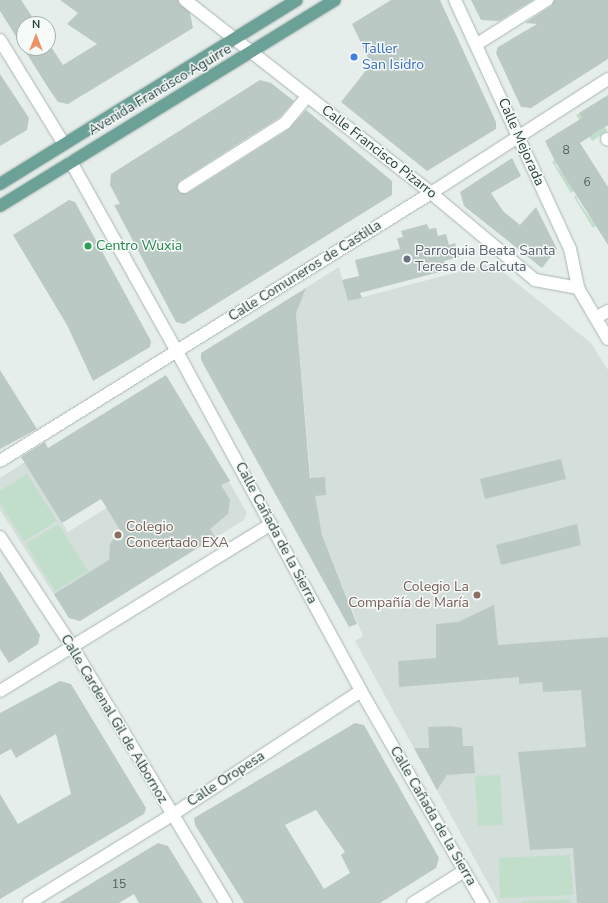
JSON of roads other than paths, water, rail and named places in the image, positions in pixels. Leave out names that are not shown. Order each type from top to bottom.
[{"type":"main road","name":"Avenida Francisco Aguirre","points":[[0,206],[335,0]]},
{"type":"main road","name":"Avenida Francisco Aguirre","points":[[0,184],[292,1]]},
{"type":"street","name":"Calle Francisco Pizarro","points":[[185,0],[431,193],[536,280],[578,288]]},
{"type":"street","name":"Calle Mejorada","points":[[455,0],[477,44],[570,250],[578,288]]},
{"type":"street","points":[[477,44],[547,0]]},
{"type":"street","points":[[0,40],[64,144]]},
{"type":"street","name":"Calle Comuneros de Castilla","points":[[0,461],[176,350],[431,193],[518,135],[608,79]]},
{"type":"street","points":[[184,187],[285,123],[308,96]]},
{"type":"street","name":"Calle Cañada de la Sierra","points":[[71,162],[176,350],[360,691],[483,903]]},
{"type":"street","points":[[578,288],[598,317],[608,339]]},
{"type":"street","points":[[598,317],[608,311]]},
{"type":"street","points":[[0,691],[271,524]]},
{"type":"street","name":"Calle Cardenal Gil de Albornoz","points":[[0,537],[72,646],[226,903]]},
{"type":"street","name":"Calle Oropesa","points":[[29,903],[172,815],[360,691]]},
{"type":"street","points":[[413,903],[464,871]]},
{"type":"place","name":"Taller San Isidro","points":[[354,57]]},
{"type":"place","name":"Centro Wuxia","points":[[88,246]]},
{"type":"place","name":"Parroquia Beata Santa Teresa de Calcuta","points":[[407,259]]},
{"type":"place","name":"Colegio Concertado EXA","points":[[118,535]]},
{"type":"place","name":"Colegio La Compañía de María","points":[[477,595]]}]
